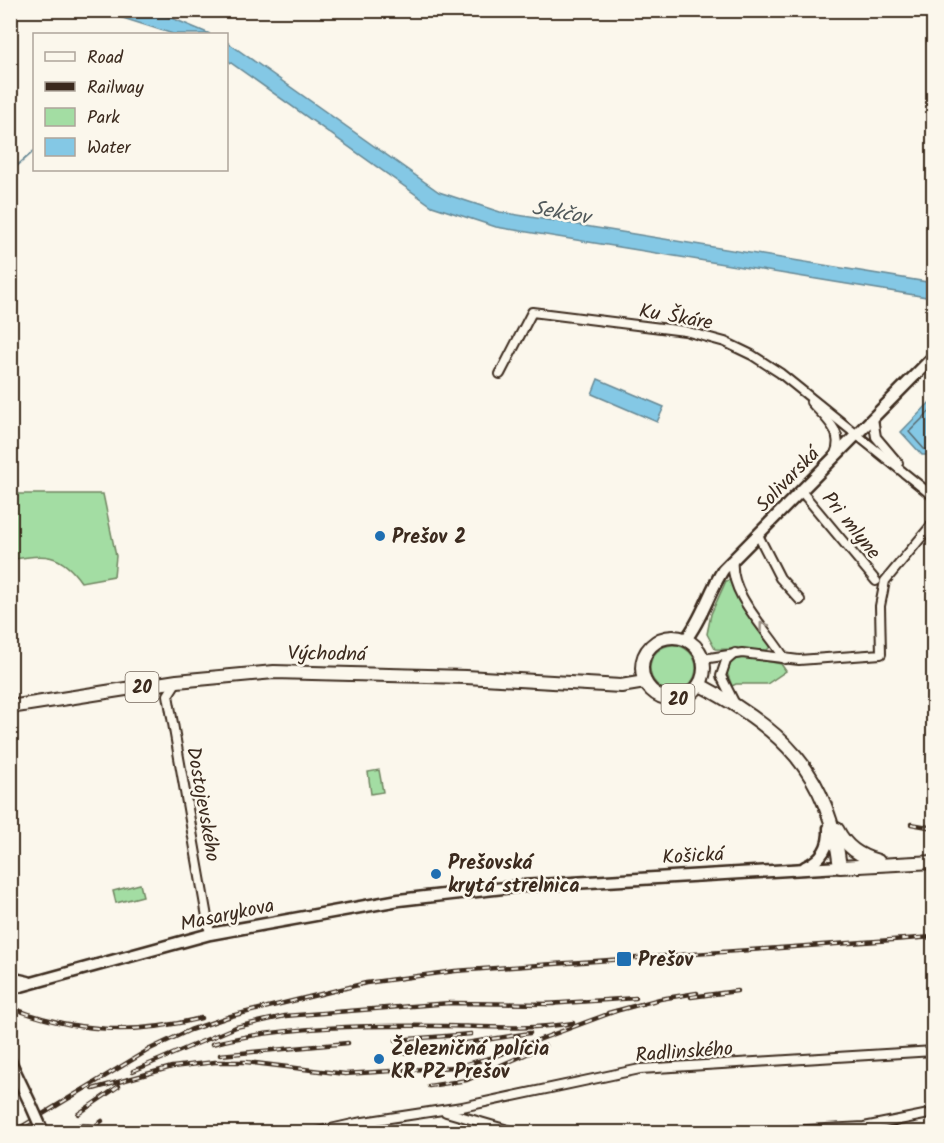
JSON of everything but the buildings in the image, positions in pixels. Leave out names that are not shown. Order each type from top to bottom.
[{"type":"main road","name":"20","points":[[668,637],[686,639],[699,651],[703,659],[705,668],[700,685],[693,693],[675,700],[657,696],[645,682],[642,663],[651,645],[668,637]]},
{"type":"main road","name":"Východná","points":[[10,707],[177,681],[308,671],[621,686],[645,682]]},
{"type":"main road","name":"20","points":[[700,685],[773,731],[793,751],[810,774],[829,815],[840,867]]},
{"type":"main road","points":[[829,815],[842,840],[855,851],[887,864]]},
{"type":"main road","name":"Košická","points":[[840,867],[933,862]]},
{"type":"street","name":"Ku Škáre","points":[[500,374],[532,312],[685,330],[725,342],[752,355],[791,382],[856,434]]},
{"type":"street","name":"Solivarská","points":[[686,639],[694,629],[713,586],[733,560],[933,356]]},
{"type":"street","points":[[791,382],[838,434],[839,444],[834,456]]},
{"type":"street","points":[[873,415],[873,429],[876,437],[913,480]]},
{"type":"street","points":[[856,434],[933,497]]},
{"type":"street","name":"Pri mlyne","points":[[801,491],[876,581]]},
{"type":"street","points":[[703,659],[736,653],[785,659],[881,654],[880,606],[885,581],[933,522]]},
{"type":"street","points":[[758,535],[780,578],[800,600]]},
{"type":"street","points":[[733,560],[732,572],[741,593],[785,659]]},
{"type":"street","points":[[736,653],[726,661],[721,676],[737,708]]},
{"type":"street","points":[[154,685],[168,695],[177,681]]},
{"type":"street","name":"Dostojevského","points":[[168,695],[210,934]]},
{"type":"street","points":[[802,869],[816,862],[824,853],[830,840],[829,815]]},
{"type":"street","name":"Košická","points":[[456,894],[598,881],[840,867]]},
{"type":"street","name":"Masarykova","points":[[12,985],[31,982],[210,934],[370,905],[456,894]]},
{"type":"street","name":"Radlinského","points":[[317,1132],[357,1123],[442,1111],[640,1070],[933,1051]]},
{"type":"street","points":[[10,1061],[43,1132]]},
{"type":"street","name":"Radlinského","points":[[442,1111],[514,1132]]},
{"type":"street","points":[[768,1132],[864,1127],[933,1113]]},
{"type":"street","points":[[357,1123],[359,1132]]},
{"type":"green space","points":[[11,494],[103,494],[116,556],[114,576],[81,582],[74,572],[59,560],[33,556],[11,560]]},
{"type":"green space","points":[[730,580],[772,645],[767,650],[715,649],[707,634],[711,614],[726,581]]},
{"type":"green space","points":[[673,645],[682,646],[690,651],[695,659],[695,677],[690,685],[682,690],[673,691],[664,690],[656,685],[651,677],[650,668],[651,659],[656,651],[664,646]]},
{"type":"green space","points":[[751,658],[781,664],[786,671],[767,684],[732,686],[726,670],[728,666],[736,660]]},
{"type":"green space","points":[[379,770],[383,792],[371,794],[368,772]]},
{"type":"green space","points":[[140,884],[143,896],[116,903],[113,891]]},
{"type":"water","points":[[101,11],[155,11],[208,33],[170,33]]},
{"type":"water","points":[[228,43],[439,192],[500,212],[933,283],[933,298],[496,227],[432,206],[228,61]]},
{"type":"water","points":[[598,379],[664,407],[657,422],[592,394]]},
{"type":"water","points":[[933,399],[933,455],[922,455],[901,432]]},
{"type":"waterway","points":[[10,172],[33,152]]},
{"type":"railway","points":[[911,824],[934,828]]},
{"type":"railway","points":[[13,1132],[150,1049],[190,1030],[231,1016],[366,983],[455,971],[934,937]]},
{"type":"railway","points":[[691,997],[737,991]]},
{"type":"railway","points":[[608,1013],[660,999],[697,993]]},
{"type":"railway","points":[[547,1004],[636,998]]},
{"type":"railway","points":[[133,1071],[236,1027],[285,1016],[450,1003],[554,1004]]},
{"type":"railway","points":[[10,1007],[58,1022],[105,1029],[152,1027],[201,1018]]},
{"type":"railway","points":[[93,1089],[172,1067],[215,1062],[246,1062],[345,1074],[455,1067],[490,1058],[616,1011]]},
{"type":"railway","points":[[212,1044],[267,1033],[327,1028],[525,1027],[573,1023]]},
{"type":"railway","points":[[396,1054],[530,1033]]},
{"type":"railway","points":[[396,1040],[471,1034]]},
{"type":"railway","points":[[220,1055],[348,1043]]},
{"type":"railway","points":[[429,1086],[467,1080],[545,1046]]},
{"type":"railway","points":[[78,1114],[119,1086]]},
{"type":"railway","points":[[80,1125],[95,1126],[102,1121]]},
{"type":"place","name":"Prešov 2","points":[[380,536]]},
{"type":"place","name":"Prešovská krytá strelnica","points":[[436,874]]},
{"type":"place","name":"Prešov","points":[[624,959]]},
{"type":"place","name":"Železničná polícia KR PZ Prešov","points":[[379,1059]]},
{"type":"water label","name":"Sekčov","points":[[561,212]]}]
